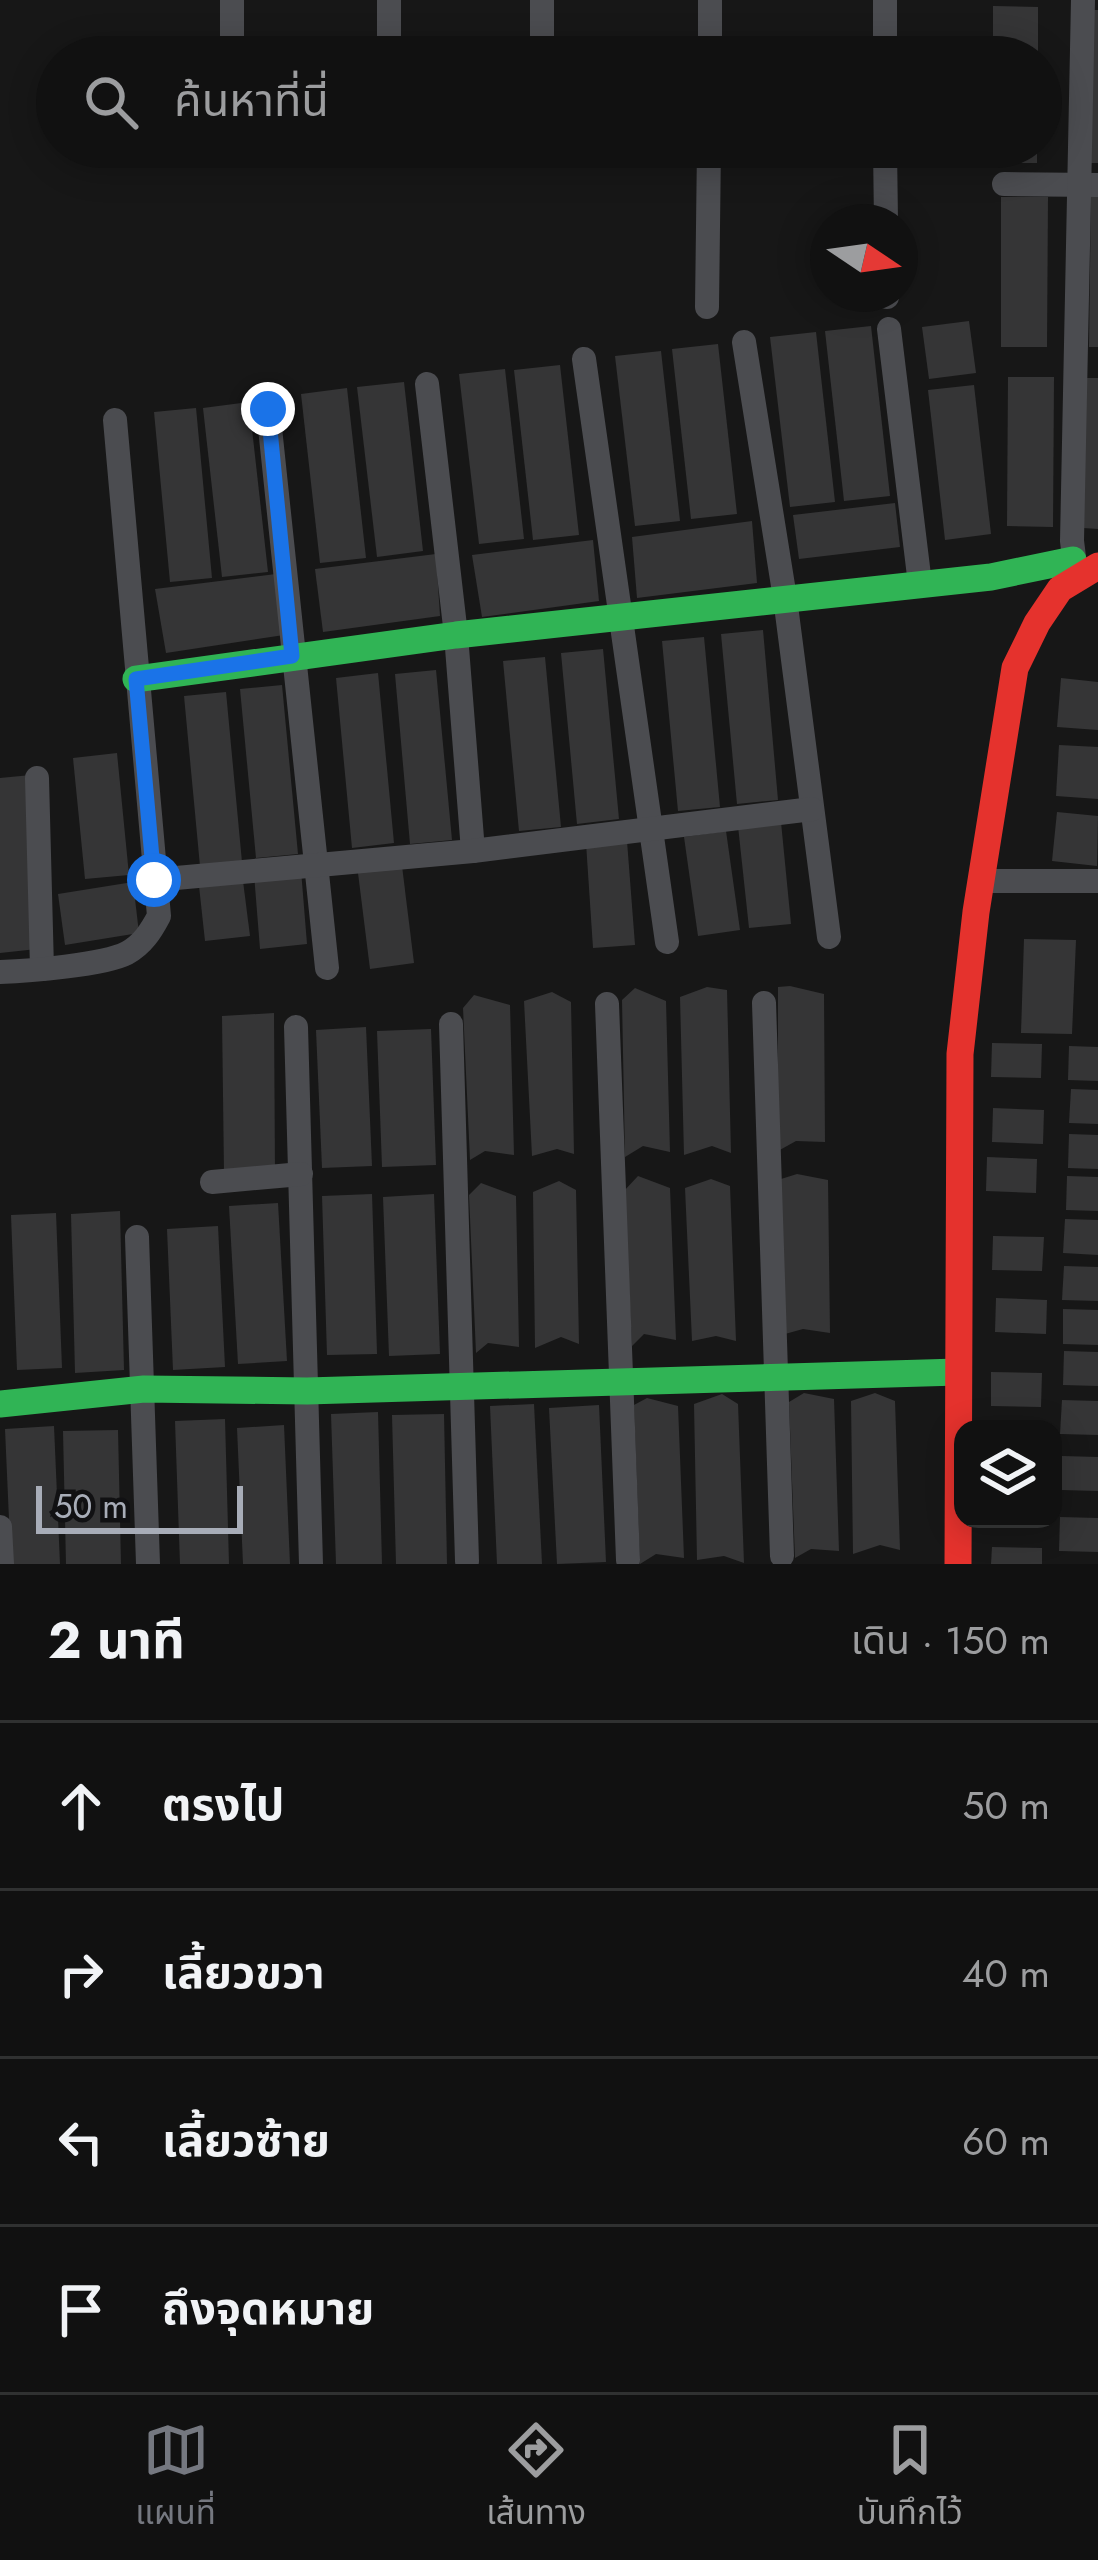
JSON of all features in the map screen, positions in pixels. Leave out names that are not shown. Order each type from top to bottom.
[{"type":"street","points":[[232,0],[232,36]]},
{"type":"street","points":[[389,0],[389,36]]},
{"type":"street","points":[[542,0],[542,36]]},
{"type":"street","points":[[710,0],[710,36]]},
{"type":"street","points":[[885,0],[885,36]]},
{"type":"street","points":[[958,1564],[960,1054],[981,881],[1015,668],[1037,622],[1083,567],[1089,185],[1082,0]]},
{"type":"street","points":[[706,308],[709,168]]},
{"type":"street","points":[[885,168],[886,204]]},
{"type":"street","points":[[1004,184],[1089,185]]},
{"type":"street","points":[[889,329],[920,584]]},
{"type":"street","points":[[745,342],[785,598],[829,937]]},
{"type":"street","points":[[584,359],[667,942]]},
{"type":"street","points":[[427,384],[456,635],[473,851]]},
{"type":"street","points":[[268,409],[327,968]]},
{"type":"street","points":[[0,972],[124,955],[144,940],[159,916],[115,420]]},
{"type":"street","points":[[136,679],[456,635],[1083,567]]},
{"type":"street","points":[[37,778],[42,969]]},
{"type":"street","points":[[154,880],[316,868],[812,809]]},
{"type":"street","points":[[981,881],[1098,881]]},
{"type":"street","points":[[764,1003],[782,1556]]},
{"type":"street","points":[[607,1004],[628,1559]]},
{"type":"street","points":[[451,1024],[467,1561]]},
{"type":"street","points":[[296,1027],[311,1564]]},
{"type":"street","points":[[212,1182],[301,1174]]},
{"type":"street","points":[[137,1237],[148,1564]]},
{"type":"street","points":[[0,1404],[144,1389],[307,1391],[958,1372]]},
{"type":"street","points":[[0,1527],[2,1564]]},
{"type":"building","points":[[993,6],[1038,7],[1038,36],[993,36]]},
{"type":"building","points":[[1094,10],[1098,10],[1098,163],[1091,163]]},
{"type":"building","points":[[1091,193],[1098,193],[1098,347],[1089,347]]},
{"type":"building","points":[[1001,197],[1048,197],[1047,347],[1001,347]]},
{"type":"building","points":[[969,321],[976,373],[929,379],[922,327]]},
{"type":"building","points":[[871,326],[890,496],[844,501],[825,331]]},
{"type":"building","points":[[816,332],[835,502],[790,507],[770,337]]},
{"type":"building","points":[[718,344],[737,514],[691,519],[672,349]]},
{"type":"building","points":[[661,351],[680,521],[635,526],[615,356]]},
{"type":"building","points":[[560,365],[579,535],[533,540],[514,370]]},
{"type":"building","points":[[505,369],[524,539],[479,544],[459,374]]},
{"type":"building","points":[[1008,377],[1054,377],[1053,527],[1007,526]]},
{"type":"building","points":[[1085,378],[1098,378],[1098,529],[1083,528]]},
{"type":"building","points":[[404,382],[423,551],[377,557],[357,387]]},
{"type":"building","points":[[974,385],[991,534],[945,540],[928,390]]},
{"type":"building","points":[[347,388],[366,558],[320,563],[301,394]]},
{"type":"building","points":[[249,402],[268,572],[222,577],[203,408]]},
{"type":"building","points":[[196,408],[212,578],[170,582],[154,412]]},
{"type":"building","points":[[895,503],[900,547],[799,559],[793,515]]},
{"type":"building","points":[[752,521],[757,583],[637,598],[632,537]]},
{"type":"building","points":[[593,540],[599,601],[482,617],[472,555]]},
{"type":"building","points":[[436,554],[440,616],[323,632],[315,569]]},
{"type":"building","points":[[276,574],[284,635],[166,653],[155,589]]},
{"type":"building","points":[[763,630],[778,800],[737,804],[721,634]]},
{"type":"building","points":[[704,637],[720,807],[678,811],[662,641]]},
{"type":"building","points":[[603,649],[619,819],[577,824],[561,653]]},
{"type":"building","points":[[545,657],[561,827],[519,831],[503,661]]},
{"type":"building","points":[[436,670],[452,840],[410,844],[395,674]]},
{"type":"building","points":[[378,673],[394,843],[352,848],[336,678]]},
{"type":"building","points":[[1061,678],[1098,682],[1098,730],[1057,727]]},
{"type":"building","points":[[282,685],[298,854],[256,858],[240,689]]},
{"type":"building","points":[[226,692],[242,862],[200,866],[184,696]]},
{"type":"building","points":[[1059,745],[1098,747],[1098,799],[1056,796]]},
{"type":"building","points":[[117,753],[129,875],[85,879],[73,758]]},
{"type":"building","points":[[31,775],[37,949],[0,953],[0,778]]},
{"type":"building","points":[[1057,812],[1098,816],[1097,866],[1052,861]]},
{"type":"building","points":[[781,822],[791,924],[749,928],[738,826]]},
{"type":"building","points":[[726,831],[740,930],[698,936],[684,837]]},
{"type":"building","points":[[627,841],[635,945],[593,948],[586,843]]},
{"type":"building","points":[[402,866],[414,963],[370,969],[358,873]]},
{"type":"building","points":[[301,870],[307,944],[260,949],[254,874]]},
{"type":"building","points":[[243,881],[250,936],[205,941],[199,886]]},
{"type":"building","points":[[133,882],[139,933],[65,945],[58,894]]},
{"type":"building","points":[[1024,939],[1076,940],[1072,1034],[1021,1033]]},
{"type":"building","points":[[707,987],[727,990],[731,1153],[712,1146],[684,1155],[680,997]]},
{"type":"building","points":[[778,987],[824,994],[825,1142],[796,1141],[778,1151]]},
{"type":"building","points":[[635,988],[666,1001],[670,1152],[643,1146],[625,1157],[622,1000]]},
{"type":"building","points":[[552,992],[571,1002],[574,1154],[557,1149],[532,1156],[524,1001]]},
{"type":"building","points":[[474,995],[510,1005],[514,1155],[485,1151],[470,1160],[463,1008]]},
{"type":"building","points":[[274,1013],[275,1174],[224,1173],[222,1016]]},
{"type":"building","points":[[366,1027],[372,1166],[322,1168],[316,1030]]},
{"type":"building","points":[[431,1029],[436,1165],[382,1167],[377,1031]]},
{"type":"building","points":[[992,1043],[1042,1044],[1041,1078],[991,1077]]},
{"type":"building","points":[[1069,1046],[1098,1047],[1098,1081],[1068,1080]]},
{"type":"building","points":[[1071,1089],[1098,1090],[1098,1124],[1069,1123]]},
{"type":"building","points":[[993,1108],[1044,1110],[1043,1144],[992,1142]]},
{"type":"building","points":[[1069,1134],[1098,1135],[1098,1169],[1068,1168]]},
{"type":"building","points":[[987,1157],[1037,1159],[1036,1193],[986,1191]]},
{"type":"building","points":[[797,1174],[828,1180],[830,1333],[803,1329],[785,1334],[781,1179]]},
{"type":"building","points":[[638,1176],[670,1188],[676,1340],[644,1334],[632,1346],[624,1191]]},
{"type":"building","points":[[1067,1176],[1098,1177],[1098,1211],[1066,1210]]},
{"type":"building","points":[[711,1179],[730,1186],[736,1341],[716,1336],[692,1341],[685,1188]]},
{"type":"building","points":[[559,1181],[576,1190],[579,1344],[561,1337],[535,1348],[533,1192]]},
{"type":"building","points":[[481,1183],[516,1196],[519,1347],[488,1343],[476,1353],[469,1195]]},
{"type":"building","points":[[372,1194],[377,1354],[327,1355],[322,1196]]},
{"type":"building","points":[[434,1194],[440,1354],[389,1356],[383,1197]]},
{"type":"building","points":[[278,1203],[287,1361],[238,1364],[229,1206]]},
{"type":"building","points":[[120,1211],[124,1370],[75,1373],[71,1214]]},
{"type":"building","points":[[56,1213],[62,1368],[17,1370],[11,1215]]},
{"type":"building","points":[[1065,1219],[1098,1220],[1098,1255],[1063,1253]]},
{"type":"building","points":[[218,1226],[225,1367],[173,1370],[167,1229]]},
{"type":"building","points":[[993,1236],[1044,1237],[1042,1271],[992,1270]]},
{"type":"building","points":[[1064,1266],[1098,1267],[1098,1301],[1062,1300]]},
{"type":"building","points":[[996,1298],[1047,1300],[1046,1334],[995,1332]]},
{"type":"building","points":[[1063,1309],[1098,1310],[1098,1345],[1063,1344]]},
{"type":"building","points":[[1064,1351],[1098,1352],[1098,1386],[1063,1385]]},
{"type":"building","points":[[991,1372],[1042,1373],[1041,1407],[991,1406]]},
{"type":"building","points":[[804,1393],[834,1399],[839,1551],[811,1549],[795,1558],[789,1402]]},
{"type":"building","points":[[875,1393],[895,1401],[900,1550],[880,1545],[853,1554],[851,1401]]},
{"type":"building","points":[[722,1394],[738,1404],[744,1563],[724,1556],[697,1560],[694,1404]]},
{"type":"building","points":[[647,1398],[678,1406],[684,1558],[656,1554],[640,1564],[634,1405]]},
{"type":"building","points":[[1062,1400],[1098,1401],[1098,1435],[1062,1434]]},
{"type":"building","points":[[534,1404],[542,1564],[497,1564],[490,1406]]},
{"type":"building","points":[[599,1405],[606,1562],[557,1564],[549,1408]]},
{"type":"building","points":[[378,1412],[382,1564],[336,1564],[331,1414]]},
{"type":"building","points":[[444,1414],[447,1564],[396,1564],[392,1415]]},
{"type":"building","points":[[225,1419],[229,1564],[180,1564],[175,1421]]},
{"type":"building","points":[[284,1425],[290,1564],[243,1564],[237,1428]]},
{"type":"building","points":[[54,1426],[60,1564],[11,1564],[5,1429]]},
{"type":"building","points":[[118,1430],[121,1564],[66,1564],[63,1431]]},
{"type":"building","points":[[1062,1456],[1098,1457],[1098,1491],[1062,1490]]},
{"type":"building","points":[[1062,1517],[1098,1518],[1098,1552],[1059,1551]]},
{"type":"building","points":[[992,1547],[1042,1548],[1042,1564],[991,1564]]},
{"type":"traffic: fast","points":[[136,679],[456,635],[991,577],[1073,560]]},
{"type":"traffic: fast","points":[[0,1404],[144,1389],[307,1391],[958,1372]]},
{"type":"traffic: jam","points":[[958,1564],[960,1054],[976,912],[1015,668],[1060,589],[1098,566]]},
{"type":"route","points":[[154,880],[136,679],[292,656],[268,409]]}]
